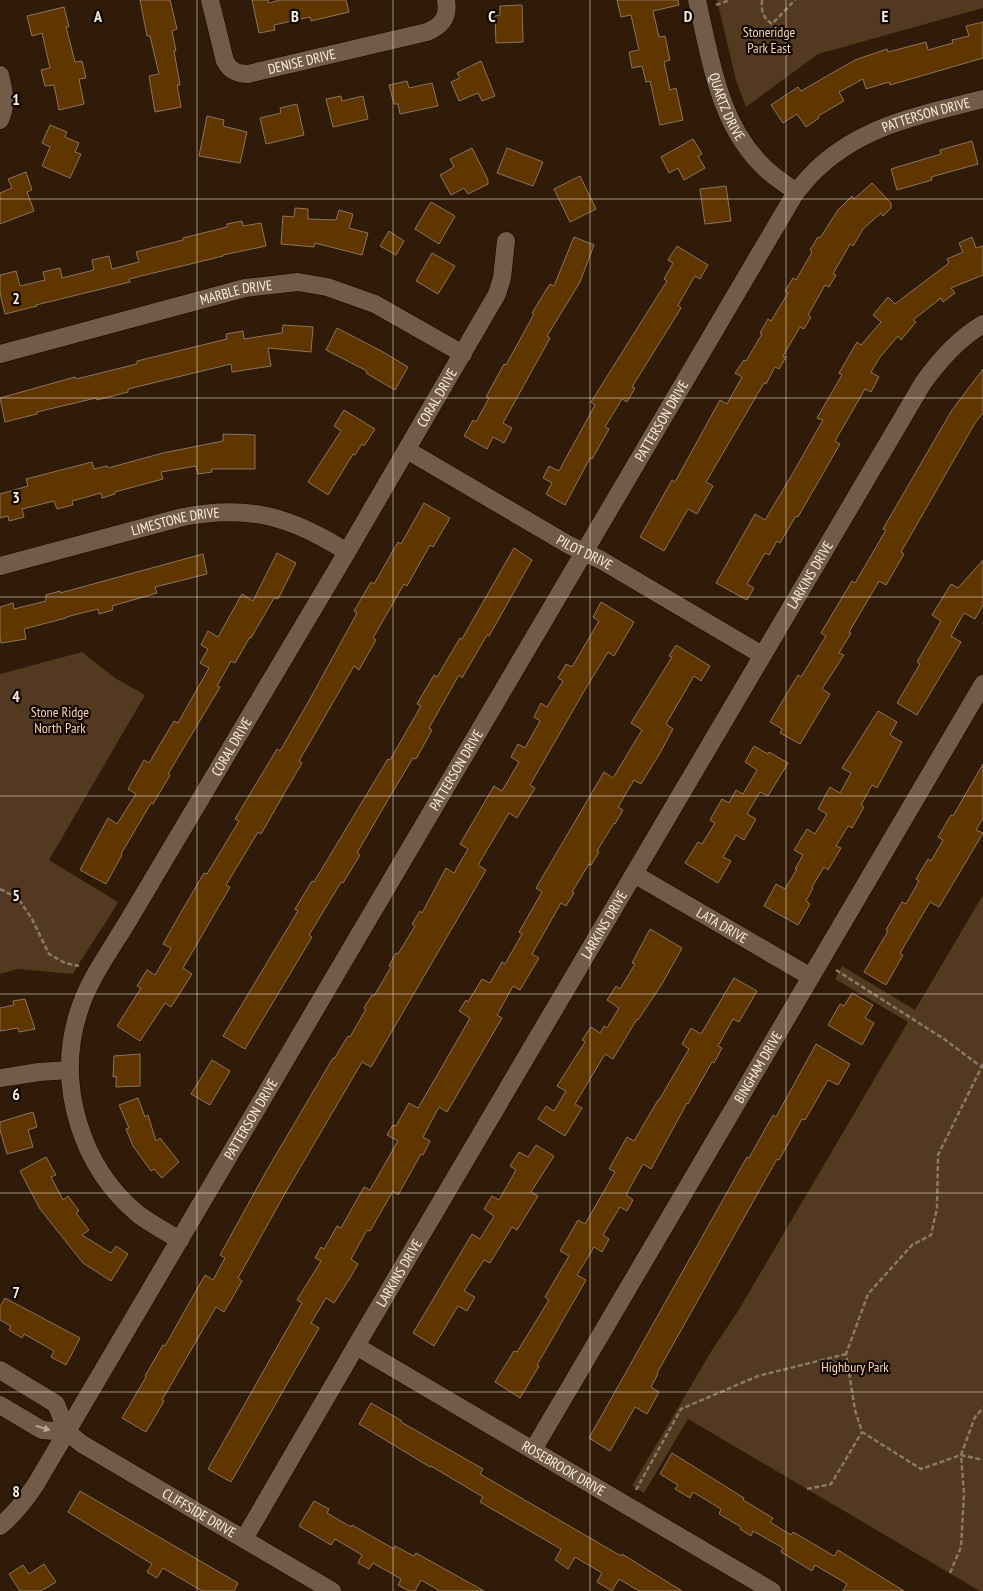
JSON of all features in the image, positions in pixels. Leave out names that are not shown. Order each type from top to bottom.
[{"type":"street","name":"DENISE DRIVE","points":[[210,0],[225,61],[228,67],[239,74],[256,72],[427,32],[443,22],[447,14],[446,0]]},
{"type":"street","name":"QUARTZ DRIVE","points":[[697,0],[717,86],[728,116],[756,158],[777,179],[796,192]]},
{"type":"street","points":[[0,75],[5,100],[0,120]]},
{"type":"street","name":"PATTERSON DRIVE","points":[[0,1526],[10,1518],[25,1500],[67,1432],[796,192],[834,154],[865,135],[902,120],[983,99]]},
{"type":"street","name":"CORAL DRIVE","points":[[180,1240],[138,1214],[110,1185],[83,1136],[71,1096],[72,1042],[78,1015],[95,974],[347,552],[497,294],[502,278],[506,241]]},
{"type":"street","name":"MARBLE DRIVE","points":[[0,354],[245,288],[298,282],[327,287],[375,304],[463,354]]},
{"type":"street","name":"LARKINS DRIVE","points":[[244,1539],[923,382],[957,342],[983,324]]},
{"type":"street","name":"PILOT DRIVE","points":[[406,450],[762,655]]},
{"type":"street","name":"LIMESTONE DRIVE","points":[[0,566],[184,517],[214,512],[258,514],[278,518],[314,532],[347,552]]},
{"type":"street","name":"BINGHAM DRIVE","points":[[533,1450],[983,684]]},
{"type":"street","name":"LATA DRIVE","points":[[634,874],[811,977]]},
{"type":"street","points":[[0,1078],[39,1072],[70,1070]]},
{"type":"street","name":"ROSEBROOK DRIVE","points":[[356,1346],[772,1591]]},
{"type":"street","points":[[0,1370],[56,1404],[67,1432],[42,1430],[0,1405]]},
{"type":"street","name":"CLIFFSIDE DRIVE","points":[[67,1432],[82,1444],[332,1591]]},
{"type":"path","points":[[716,5],[730,0]]},
{"type":"path","points":[[762,0],[762,14],[772,24],[795,0]]},
{"type":"path","points":[[0,889],[18,898],[32,919],[49,954],[65,963],[79,966]]},
{"type":"path","points":[[836,970],[982,1065],[938,1154],[937,1208],[931,1236],[912,1245],[868,1294],[846,1354],[855,1410],[862,1432],[921,1469],[961,1455],[983,1460]]},
{"type":"path","points":[[636,1490],[681,1409],[758,1376],[846,1354]]},
{"type":"path","points":[[950,1573],[962,1548],[964,1493],[961,1455],[975,1417],[983,1408]]},
{"type":"path","points":[[807,1489],[831,1484],[862,1432]]},
{"type":"green space","name":"Stoneridge Park East","points":[[717,0],[983,0],[983,8],[818,54],[746,107],[736,80]]},
{"type":"green space","name":"Stone Ridge North Park","points":[[82,652],[115,678],[145,695],[49,860],[118,902],[73,974],[17,969],[0,974],[0,674]]},
{"type":"green space","name":"Highbury Park","points":[[983,895],[983,1591],[980,1591],[688,1419],[644,1493],[632,1486],[712,1350],[738,1311],[908,1022],[835,979],[842,966],[915,1010]]},
{"type":"building","points":[[140,0],[170,0],[177,29],[172,31],[176,51],[174,51],[180,85],[177,85],[181,107],[155,112],[149,76],[159,74],[150,36],[147,36]]},
{"type":"building","points":[[252,0],[268,0],[269,3],[280,0],[346,0],[349,12],[311,21],[310,17],[274,25],[275,30],[259,33]]},
{"type":"building","points":[[617,0],[678,0],[679,5],[653,11],[659,37],[665,36],[670,60],[664,62],[670,90],[676,88],[683,120],[660,125],[650,81],[646,82],[642,66],[632,68],[629,52],[639,50],[631,15],[621,17]]},
{"type":"building","points":[[522,5],[523,42],[496,43],[495,16],[500,15],[500,6]]},
{"type":"building","points":[[64,7],[69,27],[66,27],[75,62],[82,61],[86,78],[79,79],[84,104],[59,110],[54,85],[45,86],[41,70],[50,68],[42,33],[32,36],[27,16]]},
{"type":"building","points":[[983,22],[983,58],[890,85],[889,82],[866,89],[863,79],[839,92],[844,101],[818,116],[819,118],[806,127],[797,114],[783,123],[771,105],[798,87],[801,91],[855,60],[887,49],[888,52],[926,42],[928,50],[953,43],[952,40],[969,36],[966,26]]},
{"type":"building","points":[[481,61],[495,96],[482,101],[478,93],[459,101],[451,82],[460,78],[457,73]]},
{"type":"building","points":[[407,81],[409,88],[432,83],[438,106],[400,114],[398,104],[394,104],[389,85]]},
{"type":"building","points":[[341,96],[342,101],[363,96],[368,119],[333,127],[326,99]]},
{"type":"building","points":[[297,104],[304,135],[266,144],[260,118],[281,113],[280,108]]},
{"type":"building","points":[[207,116],[224,120],[223,126],[247,132],[240,163],[199,156]]},
{"type":"building","points":[[50,125],[67,132],[65,137],[79,143],[75,152],[81,154],[70,178],[42,166],[50,147],[42,143]]},
{"type":"building","points":[[693,139],[702,154],[698,156],[705,168],[684,180],[678,168],[669,173],[661,157]]},
{"type":"building","points":[[972,141],[978,164],[931,177],[932,180],[897,190],[891,169],[941,154],[940,150]]},
{"type":"building","points":[[472,148],[488,180],[488,184],[468,194],[464,188],[451,195],[440,175],[454,167],[450,159]]},
{"type":"building","points":[[507,148],[543,162],[533,186],[497,173]]},
{"type":"building","points":[[26,172],[32,190],[27,192],[34,211],[0,224],[0,193],[12,188],[8,179]]},
{"type":"building","points":[[580,176],[596,209],[570,222],[554,189]]},
{"type":"building","points":[[872,183],[891,203],[891,208],[883,216],[881,213],[863,229],[853,246],[850,244],[833,274],[836,275],[829,287],[825,285],[808,315],[811,317],[804,329],[800,327],[783,356],[786,357],[779,369],[775,367],[766,384],[764,383],[706,482],[713,486],[697,514],[688,509],[664,551],[640,537],[672,480],[675,482],[720,400],[727,404],[742,377],[735,373],[744,360],[746,361],[762,334],[760,333],[768,319],[771,321],[788,293],[785,291],[793,278],[796,280],[818,237],[820,238],[838,210],[852,196],[854,199]]},
{"type":"building","points":[[726,186],[731,221],[705,224],[700,189]]},
{"type":"building","points":[[431,202],[455,216],[439,244],[415,229]]},
{"type":"building","points":[[295,208],[308,209],[308,219],[336,220],[339,210],[353,214],[349,228],[368,233],[362,255],[315,243],[314,247],[281,244],[283,216],[294,217]]},
{"type":"building","points":[[242,221],[243,226],[261,223],[266,246],[129,279],[130,282],[5,314],[0,293],[0,275],[16,271],[20,286],[45,280],[43,272],[60,268],[62,278],[94,270],[92,260],[109,256],[112,269],[139,262],[136,252],[183,240],[183,238],[227,227],[227,224]]},
{"type":"building","points":[[389,231],[404,241],[396,255],[380,246]]},
{"type":"building","points":[[574,237],[594,245],[580,282],[547,336],[550,338],[503,423],[512,428],[504,443],[493,437],[487,449],[464,436],[473,420],[476,422],[489,398],[486,397],[534,314],[532,313],[550,284],[554,286]]},
{"type":"building","points":[[972,237],[976,248],[983,246],[983,275],[951,288],[955,293],[943,302],[941,298],[913,320],[916,322],[901,340],[898,336],[880,357],[871,372],[879,377],[871,392],[865,389],[835,441],[840,444],[798,517],[796,516],[780,543],[777,541],[769,555],[765,553],[747,584],[754,588],[747,600],[716,583],[755,514],[765,520],[793,473],[823,420],[817,418],[842,375],[839,373],[857,342],[861,345],[881,322],[873,315],[888,297],[895,304],[949,263],[947,259],[963,252],[959,243]]},
{"type":"building","points":[[677,246],[708,265],[700,279],[695,276],[678,305],[681,308],[632,387],[635,388],[627,402],[622,399],[605,427],[609,429],[592,459],[590,458],[565,505],[546,494],[552,483],[543,478],[549,466],[559,471],[595,405],[591,402],[667,281],[664,279],[673,263],[668,260]]},
{"type":"building","points":[[432,253],[455,266],[438,294],[416,281]]},
{"type":"building","points":[[283,325],[313,327],[311,352],[268,348],[271,366],[232,372],[231,364],[128,389],[128,392],[97,400],[96,398],[37,412],[37,414],[5,422],[0,398],[75,377],[76,379],[137,364],[137,361],[227,339],[226,334],[243,331],[244,339],[282,333]]},
{"type":"building","points":[[337,328],[408,367],[395,390],[366,373],[367,371],[326,350]]},
{"type":"building","points":[[983,369],[983,413],[975,423],[901,552],[904,554],[886,585],[879,581],[849,632],[851,633],[839,653],[844,655],[822,689],[830,694],[800,744],[780,733],[782,729],[770,722],[798,675],[801,677],[826,636],[821,633],[852,581],[855,583],[886,530],[883,529],[952,410]]},
{"type":"building","points":[[344,410],[375,429],[364,446],[362,444],[355,455],[353,454],[328,495],[308,482],[341,431],[334,426]]},
{"type":"building","points":[[223,434],[255,435],[255,469],[211,469],[212,472],[198,474],[196,466],[161,472],[163,479],[115,492],[115,494],[102,498],[101,493],[72,501],[73,505],[57,509],[54,501],[22,509],[24,517],[9,521],[8,516],[0,518],[0,494],[28,486],[26,479],[92,462],[94,469],[107,466],[108,468],[163,453],[223,441]]},
{"type":"building","points":[[424,503],[450,518],[433,547],[430,545],[407,586],[404,584],[373,638],[376,640],[359,670],[354,666],[299,761],[302,763],[261,834],[258,832],[226,885],[230,887],[183,968],[192,974],[171,1007],[165,1003],[140,1041],[117,1026],[141,988],[137,986],[147,970],[155,975],[171,948],[163,944],[180,914],[204,873],[207,874],[239,821],[235,819],[277,749],[280,751],[310,699],[357,613],[354,611],[371,582],[374,584],[398,542],[401,544]]},
{"type":"building","points":[[514,548],[532,560],[489,636],[487,635],[462,678],[459,675],[429,728],[432,730],[416,759],[413,758],[389,798],[357,853],[360,855],[343,883],[341,882],[309,935],[312,937],[245,1049],[223,1036],[298,911],[295,909],[312,881],[314,882],[388,759],[390,760],[421,706],[417,704],[434,675],[437,677],[460,638],[462,639]]},
{"type":"building","points":[[277,553],[296,563],[278,599],[274,598],[235,663],[231,661],[217,686],[220,687],[168,774],[170,775],[153,804],[151,803],[121,854],[106,884],[80,870],[108,818],[117,824],[136,794],[128,789],[144,760],[149,763],[174,721],[178,723],[209,668],[200,663],[208,649],[201,645],[208,631],[218,637],[242,594],[253,601]]},
{"type":"building","points":[[203,554],[207,574],[155,587],[157,593],[112,606],[113,610],[99,614],[98,609],[24,629],[26,639],[1,643],[0,607],[13,603],[14,609],[46,601],[46,595],[60,591],[60,593]]},
{"type":"building","points":[[983,560],[983,605],[975,619],[964,613],[951,636],[961,642],[917,715],[897,703],[920,664],[917,662],[941,621],[932,615],[951,584],[958,588]]},
{"type":"building","points":[[601,602],[634,622],[614,656],[608,652],[583,693],[530,785],[535,788],[517,818],[509,813],[478,865],[486,870],[371,1067],[362,1062],[238,1278],[242,1281],[224,1312],[216,1307],[162,1400],[164,1401],[146,1432],[122,1418],[145,1376],[163,1345],[165,1346],[205,1275],[213,1280],[225,1258],[220,1255],[267,1170],[333,1058],[348,1036],[350,1037],[366,1009],[364,1008],[372,995],[374,996],[391,967],[389,966],[396,953],[398,954],[415,926],[412,924],[420,911],[422,913],[446,868],[454,873],[468,849],[460,844],[494,786],[502,791],[519,762],[511,757],[518,744],[525,748],[540,721],[534,717],[541,703],[547,707],[563,681],[558,678],[566,664],[572,667],[599,621],[593,617]]},
{"type":"building","points":[[676,645],[710,666],[701,681],[694,676],[666,724],[673,729],[660,753],[641,784],[634,780],[618,807],[623,810],[597,851],[599,852],[591,865],[589,864],[566,906],[561,903],[532,954],[539,958],[520,990],[513,986],[497,1015],[502,1018],[447,1112],[439,1107],[423,1137],[430,1141],[423,1155],[421,1154],[398,1195],[393,1191],[370,1231],[367,1230],[351,1259],[358,1264],[350,1278],[334,1303],[326,1298],[311,1323],[319,1328],[231,1482],[208,1469],[302,1303],[297,1300],[321,1261],[315,1258],[321,1247],[324,1249],[337,1226],[341,1228],[364,1187],[370,1190],[398,1141],[387,1135],[393,1125],[396,1126],[409,1103],[418,1108],[442,1067],[470,1018],[459,1011],[466,1000],[468,1002],[482,979],[490,983],[502,962],[505,964],[522,934],[519,932],[542,892],[536,888],[604,772],[613,778],[642,730],[631,723],[672,657],[669,656]]},
{"type":"building","points":[[878,711],[897,722],[890,735],[902,742],[877,788],[872,785],[861,805],[864,807],[852,828],[848,826],[836,846],[841,848],[828,870],[824,867],[812,887],[806,901],[810,904],[798,925],[764,906],[776,884],[785,889],[797,869],[795,869],[803,855],[794,850],[807,829],[815,834],[827,814],[818,809],[830,787],[840,793],[851,773],[842,768]]},
{"type":"building","points":[[754,746],[788,763],[768,796],[760,792],[747,814],[756,819],[744,840],[736,835],[723,857],[731,861],[718,883],[685,863],[698,842],[702,844],[715,823],[710,820],[722,799],[729,803],[736,790],[743,794],[757,770],[745,762]]},
{"type":"building","points":[[983,764],[983,818],[976,830],[983,833],[939,907],[930,902],[900,953],[903,955],[886,985],[864,972],[888,931],[886,930],[902,902],[906,904],[919,881],[916,879],[928,859],[931,861],[943,840],[938,837],[951,815],[953,816]]},
{"type":"building","points":[[650,929],[682,948],[662,984],[637,1019],[613,1059],[605,1054],[575,1104],[582,1108],[565,1136],[538,1119],[546,1106],[554,1111],[566,1091],[557,1086],[585,1042],[582,1040],[591,1027],[600,1033],[604,1026],[607,1028],[619,1008],[607,1000],[616,986],[620,989],[635,964],[632,963]]},
{"type":"building","points":[[734,978],[757,991],[739,1022],[733,1019],[718,1046],[722,1048],[714,1063],[712,1062],[687,1103],[651,1169],[643,1164],[626,1195],[633,1200],[627,1211],[620,1207],[603,1235],[609,1239],[602,1252],[594,1247],[577,1275],[586,1280],[520,1398],[495,1382],[514,1351],[517,1352],[549,1300],[545,1297],[569,1256],[560,1251],[578,1220],[585,1224],[615,1172],[609,1169],[627,1137],[634,1141],[689,1049],[682,1044],[691,1028],[701,1034]]},
{"type":"building","points":[[852,993],[873,1005],[865,1018],[874,1023],[862,1045],[828,1025],[840,1004],[844,1006]]},
{"type":"building","points":[[25,999],[35,1029],[19,1032],[18,1028],[0,1031],[0,1008],[14,1005],[13,1001]]},
{"type":"building","points":[[816,1044],[850,1064],[838,1085],[828,1080],[805,1120],[802,1119],[779,1160],[777,1159],[657,1373],[651,1387],[659,1392],[647,1414],[635,1407],[610,1451],[589,1438],[747,1157],[749,1158],[773,1115],[776,1117]]},
{"type":"building","points":[[140,1054],[140,1086],[116,1087],[116,1076],[113,1077],[114,1056]]},
{"type":"building","points":[[212,1060],[230,1071],[210,1105],[191,1094]]},
{"type":"building","points":[[138,1098],[145,1117],[148,1115],[156,1141],[160,1138],[179,1162],[162,1178],[154,1169],[151,1171],[133,1146],[126,1129],[129,1128],[119,1105]]},
{"type":"building","points":[[33,1112],[37,1127],[28,1130],[33,1147],[7,1154],[0,1130],[0,1122]]},
{"type":"building","points":[[536,1145],[554,1156],[531,1192],[538,1196],[517,1230],[512,1227],[490,1263],[484,1260],[464,1291],[475,1297],[467,1311],[458,1306],[434,1346],[413,1333],[472,1234],[480,1239],[494,1216],[484,1209],[492,1196],[499,1200],[516,1170],[510,1166],[519,1152],[528,1157]]},
{"type":"building","points":[[46,1157],[56,1175],[51,1177],[63,1200],[68,1196],[79,1211],[76,1213],[89,1230],[82,1235],[111,1253],[116,1246],[128,1254],[111,1281],[83,1263],[40,1209],[20,1171]]},
{"type":"building","points":[[5,1298],[80,1338],[66,1365],[51,1357],[54,1351],[24,1334],[22,1338],[9,1330],[11,1326],[0,1320],[0,1307]]},
{"type":"building","points":[[371,1403],[483,1469],[480,1474],[621,1556],[622,1554],[682,1591],[639,1591],[619,1579],[612,1591],[597,1582],[602,1573],[575,1557],[568,1569],[555,1560],[561,1549],[480,1502],[483,1497],[359,1424]]},
{"type":"building","points":[[672,1453],[744,1498],[743,1500],[773,1518],[770,1522],[791,1535],[793,1532],[834,1556],[838,1550],[904,1591],[843,1591],[847,1584],[815,1565],[812,1571],[781,1552],[783,1548],[753,1531],[751,1536],[740,1529],[741,1527],[719,1514],[721,1509],[693,1492],[690,1498],[675,1489],[678,1485],[660,1474]]},
{"type":"building","points":[[80,1491],[238,1583],[234,1591],[202,1591],[163,1568],[157,1578],[147,1572],[152,1564],[68,1512]]},
{"type":"building","points":[[314,1501],[329,1509],[327,1513],[351,1527],[352,1525],[394,1549],[395,1546],[414,1556],[416,1553],[484,1591],[440,1591],[421,1580],[415,1591],[409,1591],[398,1585],[401,1579],[373,1563],[369,1569],[358,1563],[362,1555],[335,1539],[331,1545],[299,1526]]},
{"type":"building","points":[[44,1564],[56,1582],[41,1591],[20,1591],[9,1574],[23,1565],[29,1574]]}]
